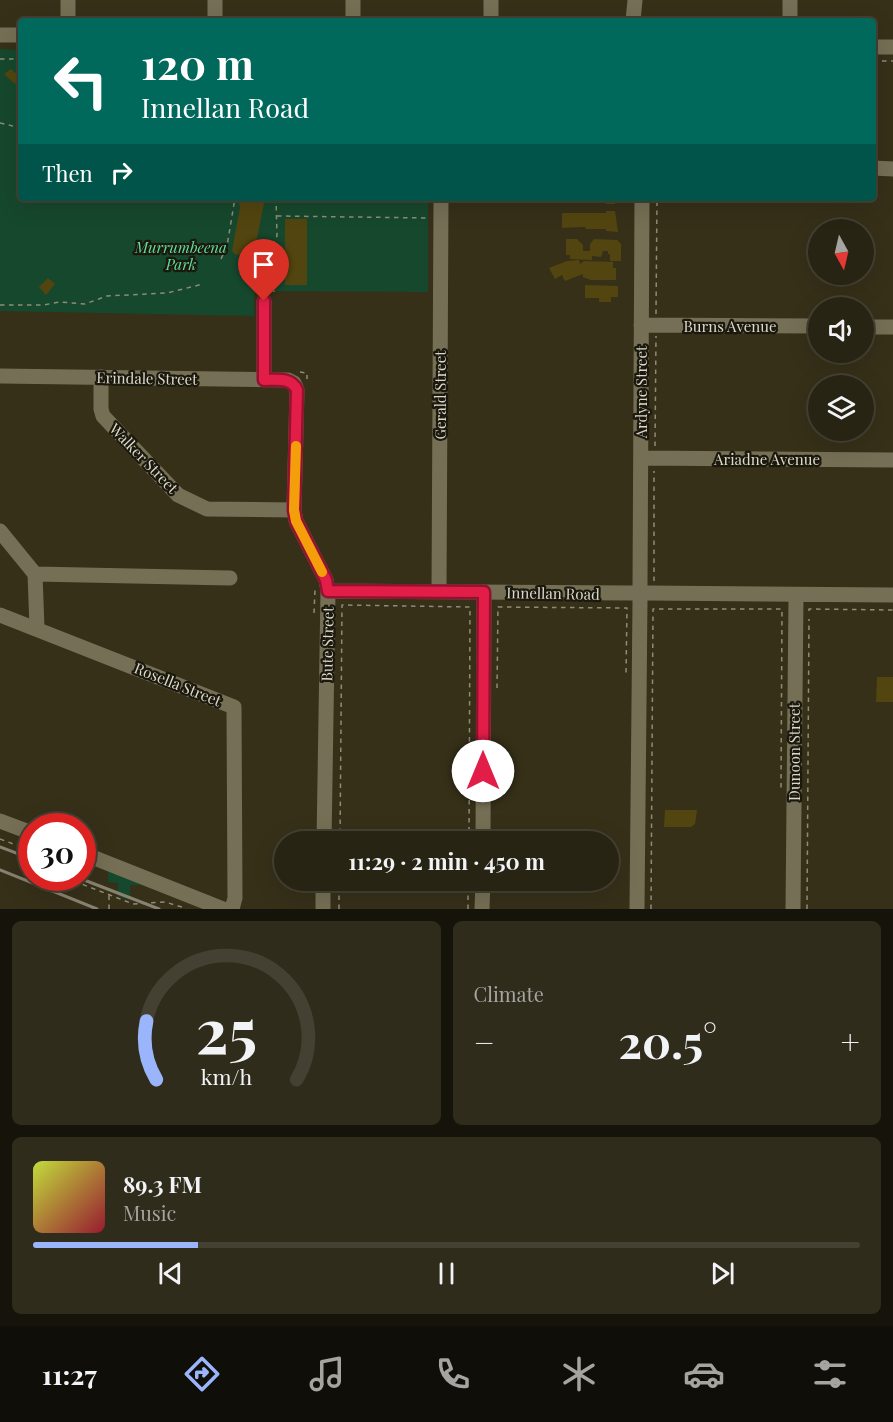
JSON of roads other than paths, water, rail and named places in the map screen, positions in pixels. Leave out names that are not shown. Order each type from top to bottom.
[{"type":"street","points":[[68,0],[68,18]]},
{"type":"street","points":[[215,0],[215,18]]},
{"type":"street","points":[[353,0],[353,18]]},
{"type":"street","points":[[491,0],[491,18]]},
{"type":"street","points":[[790,0],[790,18]]},
{"type":"street","points":[[0,35],[18,35]]},
{"type":"street","points":[[876,47],[893,47]]},
{"type":"street","points":[[876,168],[893,168]]},
{"type":"street","name":"Gerald Street","points":[[439,592],[441,201]]},
{"type":"street","name":"Ardyne Street","points":[[637,909],[648,458],[648,325],[642,201]]},
{"type":"street","points":[[264,301],[264,380]]},
{"type":"street","name":"Burns Avenue","points":[[648,325],[808,326]]},
{"type":"street","points":[[874,327],[893,327]]},
{"type":"street","name":"Erindale Street","points":[[0,376],[299,380]]},
{"type":"street","name":"Walker Street","points":[[101,377],[103,416],[178,495],[207,509],[294,510]]},
{"type":"street","name":"Bute Street","points":[[299,380],[294,510],[296,521],[326,580],[321,590],[324,831]]},
{"type":"street","name":"Ariadne Avenue","points":[[648,458],[893,460]]},
{"type":"street","points":[[0,531],[35,574],[37,628]]},
{"type":"street","points":[[35,574],[230,578]]},
{"type":"street","name":"Innellan Road","points":[[321,590],[643,591],[893,595]]},
{"type":"street","points":[[483,831],[484,592]]},
{"type":"street","name":"Dunoon Street","points":[[793,909],[796,595]]},
{"type":"street","name":"Rosella Street","points":[[0,615],[234,707],[235,899],[232,909]]},
{"type":"street","points":[[0,821],[18,828]]},
{"type":"street","points":[[96,859],[223,909]]},
{"type":"street","points":[[323,891],[323,909]]},
{"type":"street","points":[[482,909],[483,891]]},
{"type":"railway","points":[[0,847],[18,854]]},
{"type":"railway","points":[[0,870],[97,909]]},
{"type":"railway","points":[[96,885],[159,909]]},
{"type":"park label","name":"Murrumbeena Park","points":[[181,256]]}]
